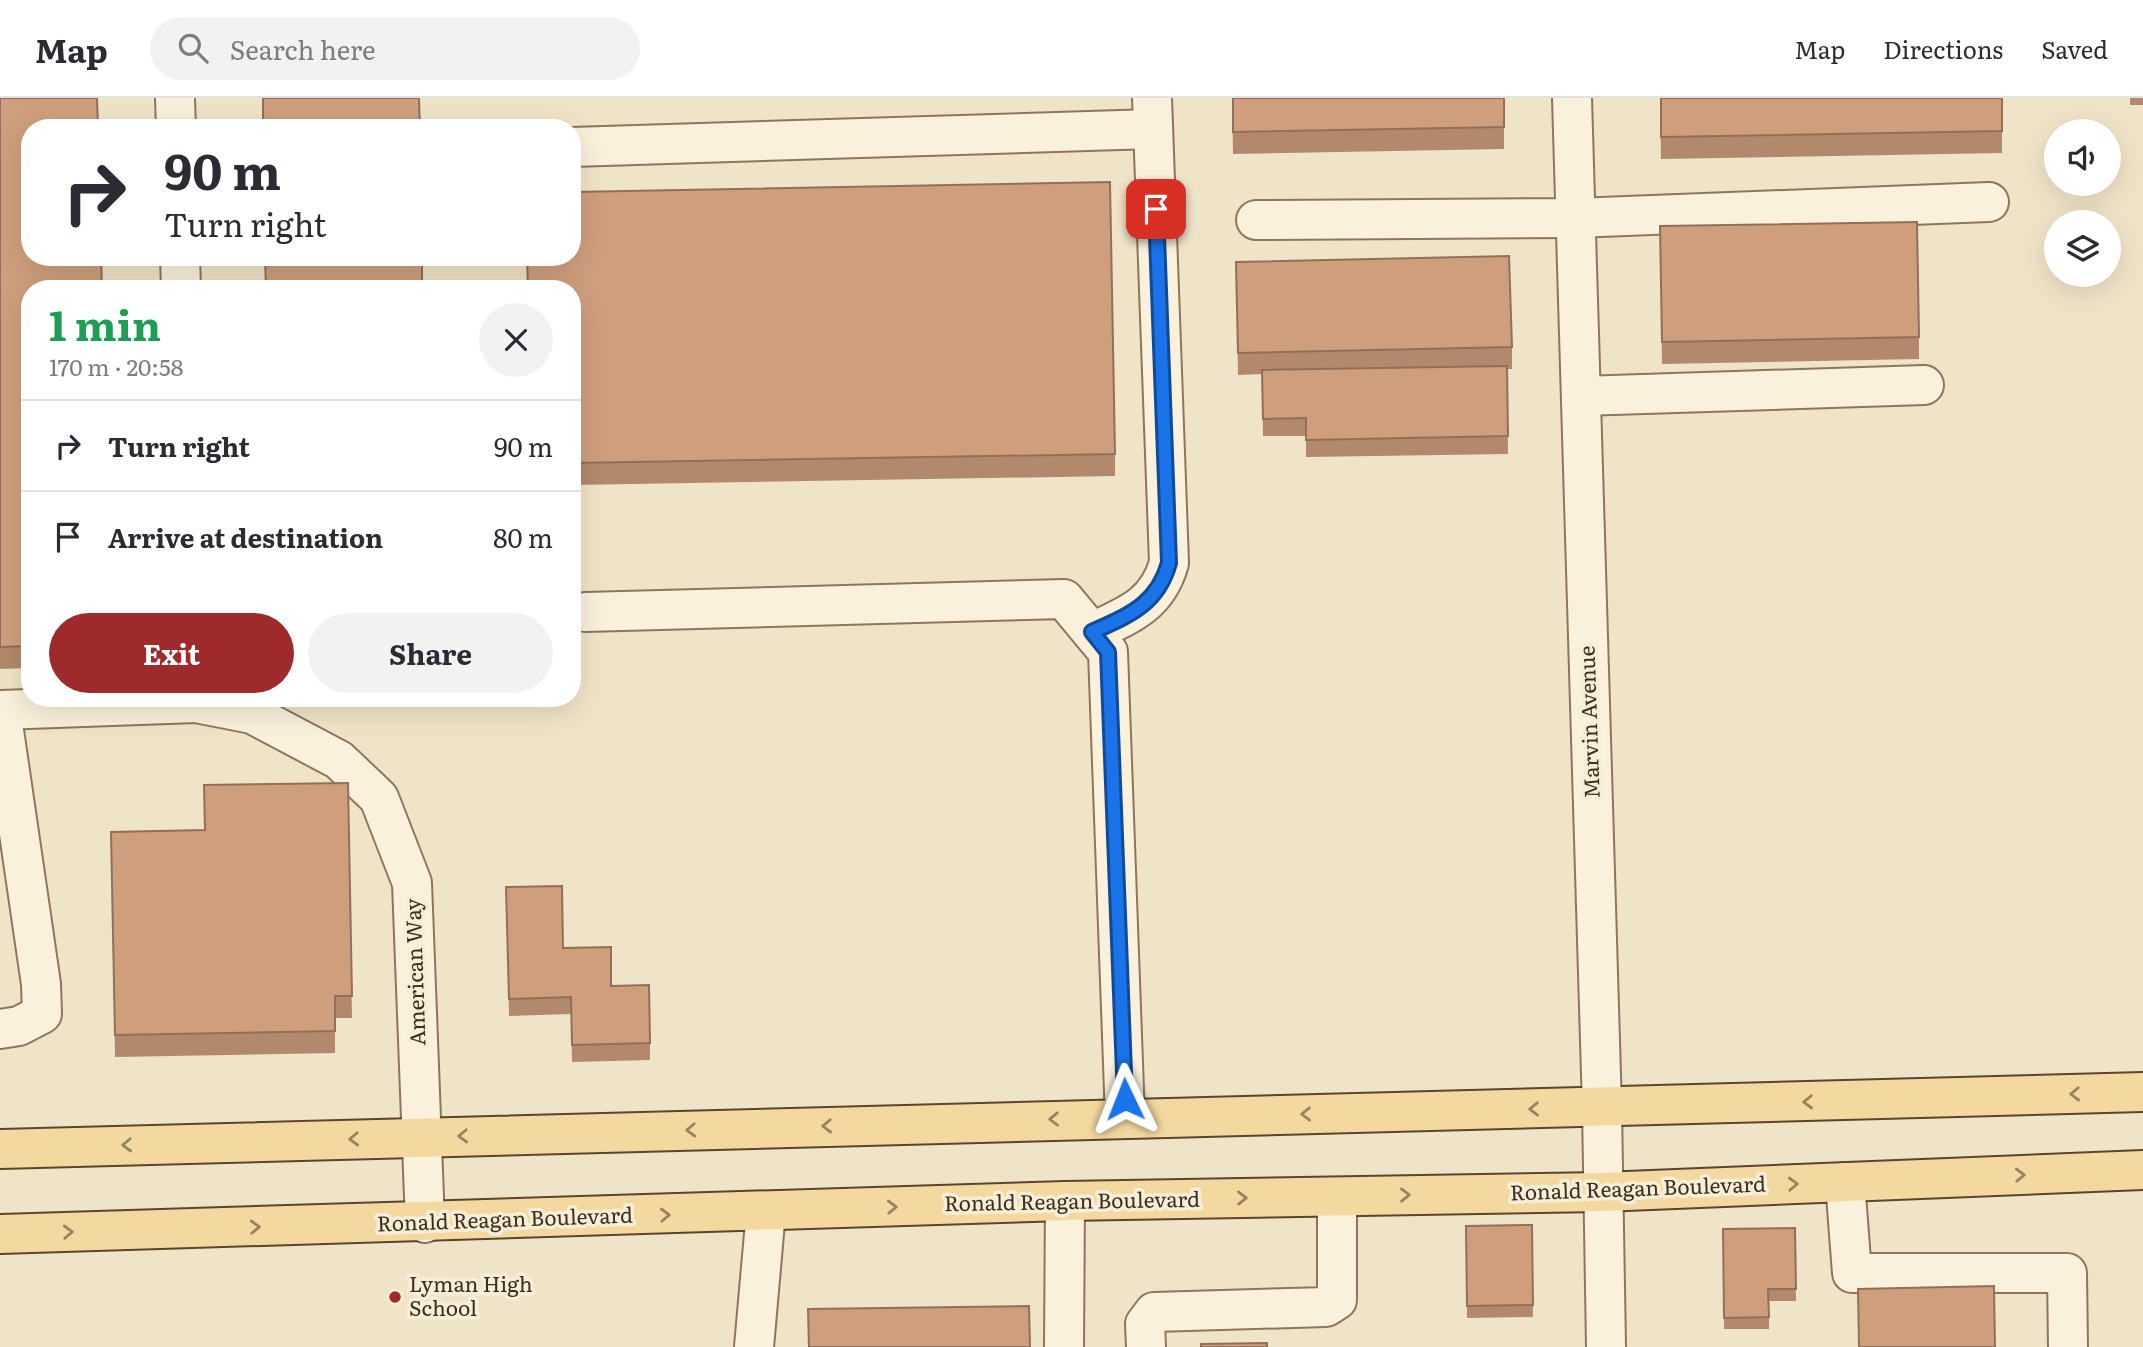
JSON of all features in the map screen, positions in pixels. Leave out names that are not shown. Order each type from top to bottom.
[{"type":"main road","points":[[0,1149],[2143,1092]]},
{"type":"main road","name":"Ronald Reagan Boulevard","points":[[0,1234],[425,1223],[1065,1201],[1602,1192],[2143,1170]]},
{"type":"street","points":[[175,98],[176,119]]},
{"type":"street","name":"Marvin Avenue","points":[[1572,98],[1602,1108],[1606,1347]]},
{"type":"street","points":[[581,146],[1152,113],[1169,563],[1164,581],[1153,598],[1092,632]]},
{"type":"street","points":[[1256,220],[1575,218],[1989,202]]},
{"type":"street","points":[[1581,396],[1924,385]]},
{"type":"street","points":[[585,611],[1064,599],[1108,652],[1125,1118]]},
{"type":"street","name":"American Way","points":[[1,710],[66,707]]},
{"type":"street","name":"American Way","points":[[222,707],[252,714],[339,760],[379,798],[412,883],[425,1223]]},
{"type":"street","points":[[0,1029],[19,1026],[41,1014],[41,984],[1,710]]},
{"type":"street","points":[[1846,1182],[1852,1273],[2067,1273],[2068,1347]]},
{"type":"street","points":[[1146,1347],[1145,1324],[1154,1312],[1326,1307],[1336,1300],[1337,1197]]},
{"type":"street","points":[[1064,1347],[1065,1201]]},
{"type":"street","points":[[754,1347],[766,1212]]},
{"type":"building","points":[[0,98],[97,98],[98,119],[21,119],[21,266],[101,266],[102,280],[21,280],[21,646],[0,647]]},
{"type":"building","points":[[263,98],[419,98],[420,119],[263,119]]},
{"type":"building","points":[[1233,98],[1504,98],[1504,127],[1233,132]]},
{"type":"building","points":[[1661,98],[2002,98],[2002,131],[1661,137]]},
{"type":"building","points":[[1110,182],[1115,454],[581,463],[581,280],[528,280],[527,266],[581,266],[581,192]]},
{"type":"building","points":[[1917,222],[1919,337],[1662,342],[1660,226]]},
{"type":"building","points":[[1509,256],[1512,347],[1238,353],[1236,262]]},
{"type":"building","points":[[265,266],[422,266],[422,280],[266,280]]},
{"type":"building","points":[[1507,366],[1508,436],[1306,440],[1306,418],[1263,419],[1262,370]]},
{"type":"building","points":[[348,783],[352,996],[335,996],[335,1031],[115,1035],[111,832],[205,830],[204,785]]},
{"type":"building","points":[[562,886],[563,948],[611,947],[611,986],[649,985],[650,1043],[572,1045],[571,997],[509,999],[506,887]]},
{"type":"building","points":[[1532,1225],[1533,1305],[1467,1306],[1466,1226]]},
{"type":"building","points":[[1795,1228],[1796,1289],[1768,1289],[1769,1317],[1724,1318],[1723,1229]]},
{"type":"building","points":[[1994,1286],[1995,1347],[1859,1347],[1858,1289]]},
{"type":"building","points":[[1029,1306],[1030,1347],[809,1347],[808,1309]]},
{"type":"building","points":[[1267,1343],[1267,1347],[1201,1347],[1201,1344]]},
{"type":"place","name":"Lyman High School","points":[[395,1297]]},
{"type":"route","points":[[1125,1099],[1108,652],[1092,632],[1137,610],[1153,598],[1164,581],[1169,563],[1156,209]]}]
